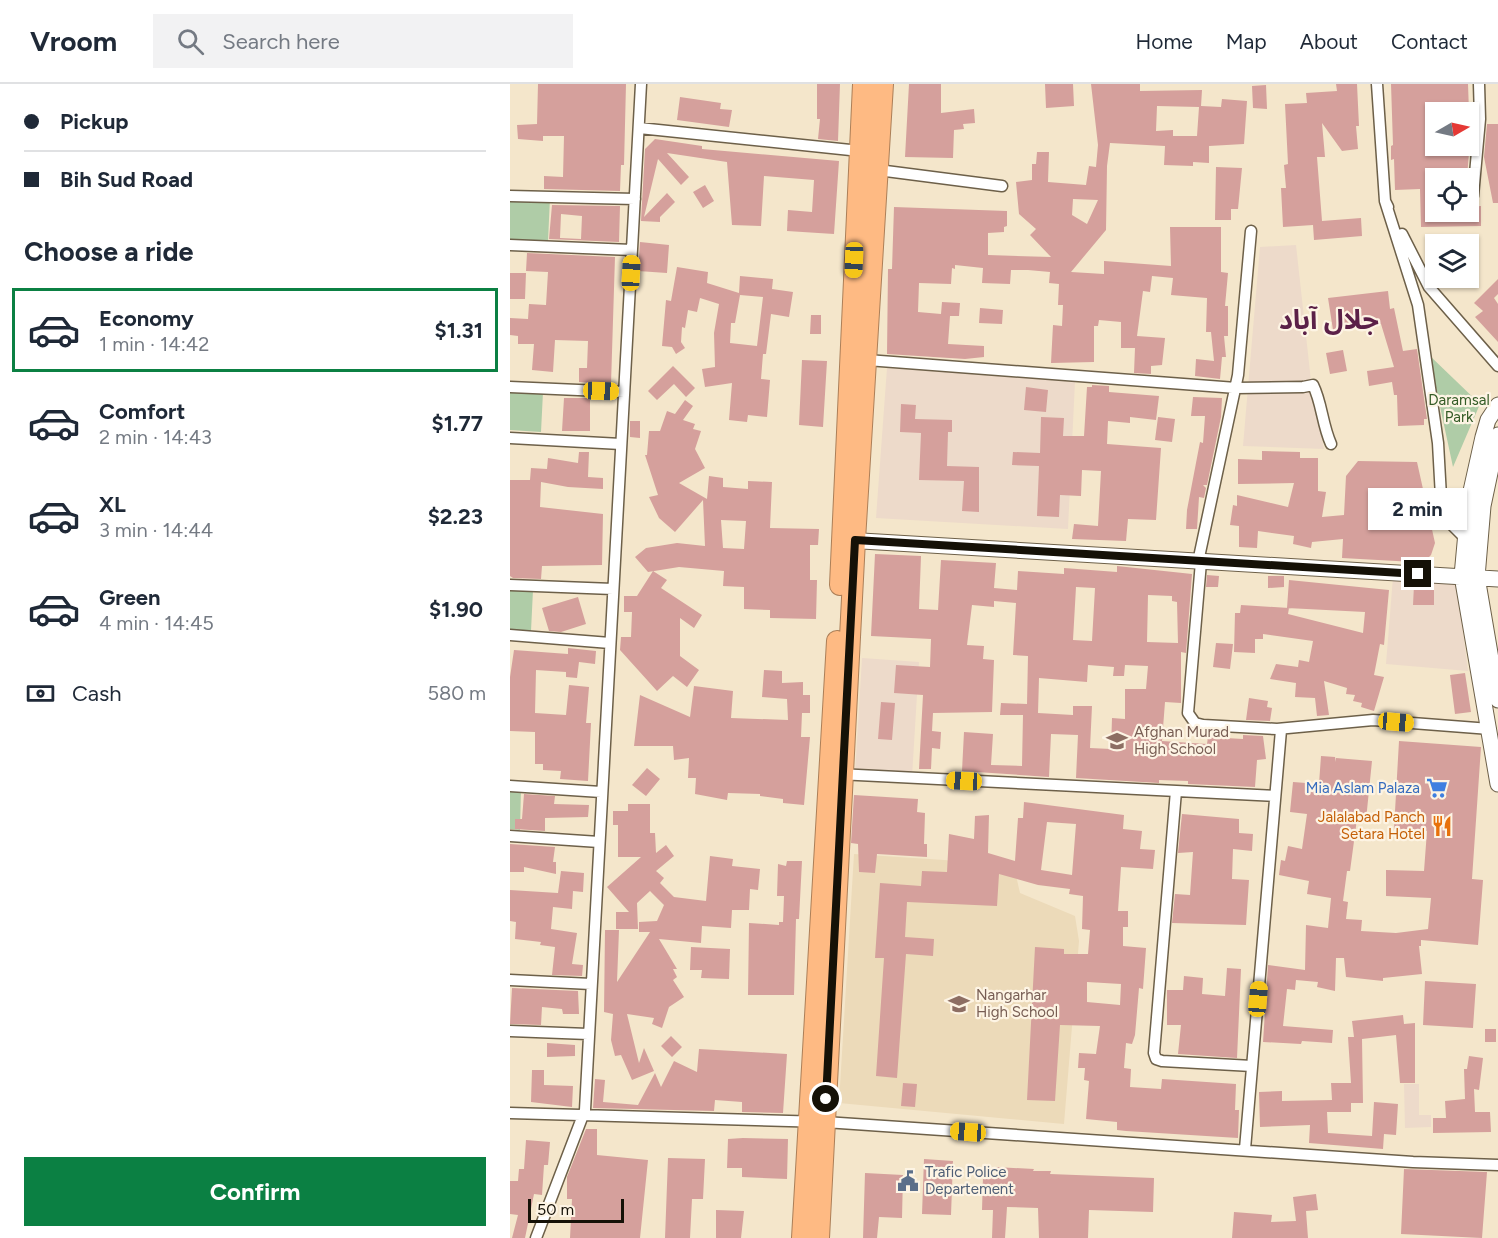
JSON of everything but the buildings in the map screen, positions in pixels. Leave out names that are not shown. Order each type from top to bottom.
[{"type":"highway","points":[[819,1238],[817,1122],[849,540],[863,84]]},
{"type":"highway","points":[[849,540],[867,360],[883,84]]},
{"type":"highway","points":[[802,1238],[817,1122]]},
{"type":"main road","points":[[1498,405],[1488,420],[1483,437],[1469,500],[1466,538],[1498,784]]},
{"type":"main road","points":[[1498,435],[1470,577],[1498,700]]},
{"type":"main road","points":[[849,540],[1498,579]]},
{"type":"street","points":[[536,1238],[584,1116],[642,84]]},
{"type":"street","points":[[1377,84],[1385,201],[1418,304],[1438,443],[1442,515],[1466,538]]},
{"type":"street","points":[[1476,168],[1480,119],[1479,84]]},
{"type":"street","points":[[639,128],[860,151]]},
{"type":"street","points":[[878,170],[1002,186]]},
{"type":"street","points":[[510,195],[635,199]]},
{"type":"street","points":[[1385,201],[1429,287],[1498,366]]},
{"type":"street","points":[[1251,231],[1236,388],[1198,562],[1201,562],[1188,713],[1195,723],[1203,725],[1277,729],[1372,720],[1490,729]]},
{"type":"street","points":[[510,245],[632,250]]},
{"type":"street","points":[[867,360],[1236,388],[1313,385],[1317,394],[1322,424],[1331,444]]},
{"type":"street","points":[[510,387],[624,392]]},
{"type":"street","points":[[510,438],[621,444]]},
{"type":"street","points":[[510,585],[613,589]]},
{"type":"street","points":[[510,635],[610,642]]},
{"type":"street","points":[[1245,1149],[1281,730],[1277,729]]},
{"type":"street","points":[[836,774],[1275,796]]},
{"type":"street","points":[[510,786],[601,792]]},
{"type":"street","points":[[1176,791],[1154,1053],[1156,1059],[1162,1061],[1252,1066]]},
{"type":"street","points":[[510,836],[599,842]]},
{"type":"street","points":[[510,980],[591,984]]},
{"type":"street","points":[[510,1031],[588,1034]]},
{"type":"street","points":[[510,1113],[817,1122],[1406,1161],[1498,1165]]},
{"type":"shaded area","points":[[1296,245],[1312,390],[1324,449],[1243,446],[1260,247]]},
{"type":"shaded area","points":[[887,368],[1075,381],[1068,529],[876,518]]},
{"type":"shaded area","points":[[1393,577],[1457,583],[1468,671],[1386,664]]},
{"type":"shaded area","points":[[862,658],[919,662],[912,777],[855,774]]},
{"type":"shaded area","name":"Nangarhar High School","points":[[854,854],[974,862],[1015,871],[1020,893],[1075,916],[1079,941],[1064,1124],[839,1103]]},
{"type":"shaded area","points":[[1404,1084],[1419,1084],[1419,1115],[1431,1115],[1431,1127],[1405,1128]]},
{"type":"green space","points":[[510,197],[550,198],[548,241],[510,240]]},
{"type":"green space","name":"Daramsal Park","points":[[1429,355],[1480,404],[1453,467]]},
{"type":"green space","points":[[510,391],[543,392],[541,432],[510,430]]},
{"type":"green space","points":[[510,589],[533,590],[531,631],[510,630]]},
{"type":"green space","points":[[510,788],[521,788],[520,830],[510,829]]},
{"type":"place","name":"Afghan Murad High School","points":[[1117,741]]},
{"type":"place","name":"Mia Aslam Palaza","points":[[1437,788]]},
{"type":"place","name":"Jalalabad Panch Setara Hotel","points":[[1442,826]]},
{"type":"place","name":"Nangarhar High School","points":[[959,1004]]},
{"type":"place","name":"Trafic Police Departement","points":[[908,1181]]},
{"type":"district","name":"جلال آباد","points":[[1329,320]]},
{"type":"route","points":[[826,1099],[855,540],[1418,574]]}]
